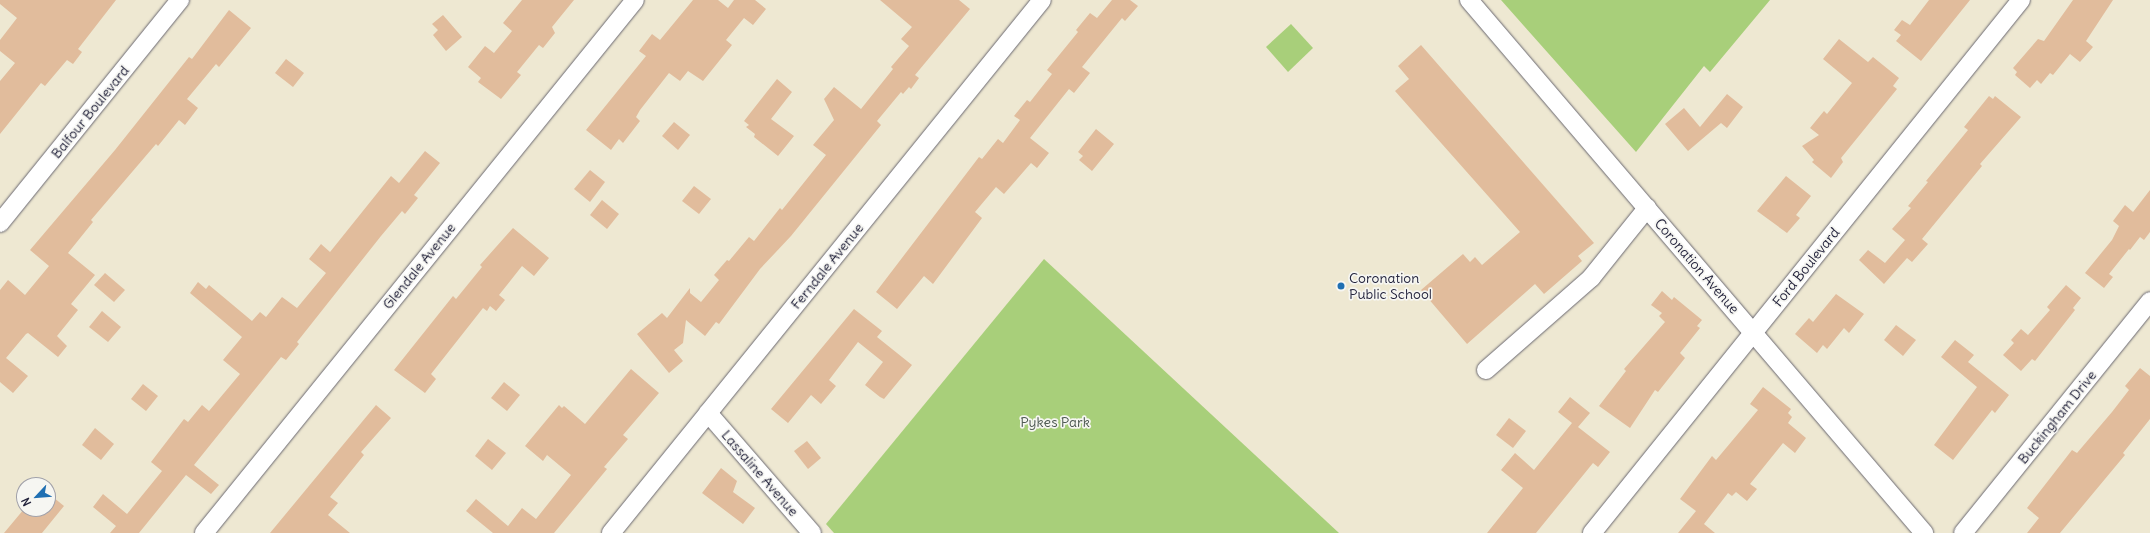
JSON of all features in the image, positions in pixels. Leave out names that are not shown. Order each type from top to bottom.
[{"type":"street","name":"Balfour Boulevard","points":[[0,223],[180,0]]},
{"type":"street","name":"Glendale Avenue","points":[[204,533],[635,0]]},
{"type":"street","name":"Ferndale Avenue","points":[[611,533],[1042,0]]},
{"type":"street","name":"Coronation Avenue","points":[[1469,0],[1924,533]]},
{"type":"street","name":"Ford Boulevard","points":[[1592,533],[2021,0]]},
{"type":"street","points":[[1486,370],[1592,278],[1647,208]]},
{"type":"street","name":"Buckingham Drive","points":[[1963,533],[2150,301]]},
{"type":"street","name":"Lassaline Avenue","points":[[708,413],[812,533]]},
{"type":"green space","points":[[1501,0],[1770,0],[1710,72],[1704,66],[1636,152]]},
{"type":"green space","points":[[1291,24],[1313,48],[1288,72],[1266,47]]},
{"type":"green space","name":"Pykes Park","points":[[1044,259],[1339,533],[834,533],[826,524]]},
{"type":"building","points":[[0,0],[116,0],[78,49],[82,52],[73,64],[67,60],[45,86],[41,83],[0,134],[0,81],[15,63],[0,51],[0,40],[17,18],[0,4]]},
{"type":"building","points":[[522,0],[574,0],[552,27],[555,33],[543,48],[539,45],[517,72],[521,75],[501,99],[478,82],[481,78],[468,67],[485,46],[494,53],[512,31],[503,23]]},
{"type":"building","points":[[693,0],[718,0],[728,8],[734,0],[755,0],[766,9],[753,25],[744,18],[726,40],[732,45],[703,81],[688,71],[680,81],[669,73],[640,110],[636,117],[640,121],[623,143],[619,139],[611,150],[586,130],[646,56],[639,51],[652,34],[660,40]]},
{"type":"building","points":[[880,0],[959,0],[970,9],[915,75],[919,78],[911,89],[909,87],[903,94],[901,92],[877,121],[881,125],[791,236],[760,269],[719,324],[716,322],[705,336],[686,320],[683,343],[674,350],[683,361],[669,373],[637,334],[662,313],[667,318],[690,288],[690,293],[701,302],[719,280],[714,275],[727,260],[729,261],[749,237],[754,241],[780,208],[782,210],[826,155],[813,145],[834,120],[824,99],[834,87],[861,109],[893,69],[891,67],[909,46],[901,39],[912,27]]},
{"type":"building","points":[[1112,0],[1130,0],[1138,6],[1125,21],[1122,18],[1082,67],[1090,73],[1074,93],[1069,89],[1030,138],[1049,153],[1037,168],[1031,163],[1004,194],[996,187],[975,212],[982,218],[933,284],[924,276],[897,309],[876,292],[979,157],[982,159],[998,139],[1003,143],[1020,120],[1014,116],[1027,100],[1030,102],[1052,74],[1047,70],[1078,32],[1076,30],[1090,13],[1097,18]]},
{"type":"building","points":[[1929,0],[1970,0],[1921,61],[1896,41],[1901,35],[1894,30],[1902,20],[1910,25]]},
{"type":"building","points":[[2073,0],[2113,0],[2086,41],[2093,47],[2080,62],[2070,54],[2053,75],[2050,73],[2041,84],[2037,80],[2030,88],[2015,75],[2017,72],[2013,68],[2038,39],[2044,41]]},
{"type":"building","points":[[229,10],[251,28],[219,67],[216,64],[187,99],[198,108],[185,125],[179,120],[158,146],[156,144],[91,220],[93,222],[68,253],[95,275],[71,304],[78,310],[57,336],[67,346],[58,357],[28,333],[6,358],[28,376],[13,393],[0,382],[0,290],[8,280],[25,295],[49,266],[30,250],[115,150],[189,57],[192,59]]},
{"type":"building","points":[[443,15],[462,37],[446,51],[433,35],[438,30],[432,24]]},
{"type":"building","points":[[1839,39],[1868,62],[1873,57],[1899,78],[1893,86],[1897,89],[1841,158],[1843,162],[1831,178],[1812,162],[1814,160],[1802,146],[1819,135],[1810,128],[1824,111],[1827,114],[1852,83],[1823,59]]},
{"type":"building","points":[[1421,45],[1594,243],[1578,256],[1582,261],[1544,294],[1535,284],[1467,344],[1421,290],[1463,254],[1470,262],[1475,257],[1482,265],[1520,232],[1395,91],[1409,79],[1398,66]]},
{"type":"building","points":[[286,59],[304,73],[293,87],[275,73]]},
{"type":"building","points":[[777,79],[792,92],[771,119],[794,136],[778,156],[754,137],[755,134],[746,127],[749,125],[744,121]]},
{"type":"building","points":[[1727,94],[1743,107],[1727,128],[1721,123],[1688,151],[1665,124],[1684,108],[1700,127]]},
{"type":"building","points":[[1989,96],[1993,99],[1995,96],[2021,117],[1980,164],[1982,166],[1922,239],[1928,244],[1912,262],[1907,258],[1884,284],[1859,260],[1868,250],[1885,263],[1905,240],[1892,229],[1911,208],[1908,206],[1928,182],[1926,181],[1968,130],[1964,127]]},
{"type":"building","points":[[674,122],[690,135],[678,150],[662,136]]},
{"type":"building","points":[[1096,129],[1114,144],[1092,171],[1079,160],[1083,156],[1078,152]]},
{"type":"building","points":[[425,151],[440,163],[414,195],[418,198],[405,214],[402,211],[381,236],[297,342],[299,344],[286,360],[281,357],[194,465],[219,485],[211,494],[186,475],[139,533],[110,533],[116,526],[93,507],[103,494],[127,514],[162,471],[151,462],[184,419],[188,422],[202,405],[209,411],[240,374],[223,360],[242,337],[190,293],[198,282],[206,289],[209,285],[252,321],[260,312],[266,317],[282,297],[297,308],[326,273],[309,259],[321,244],[330,252],[391,176],[399,183]]},
{"type":"building","points":[[590,170],[605,182],[590,202],[574,189]]},
{"type":"building","points":[[1786,176],[1811,196],[1796,215],[1800,218],[1787,233],[1757,211]]},
{"type":"building","points":[[694,186],[711,199],[699,214],[682,201]]},
{"type":"building","points":[[2150,190],[2150,232],[2144,240],[2140,237],[2130,250],[2129,249],[2109,274],[2113,277],[2104,288],[2085,273],[2112,240],[2119,226],[2113,221],[2125,205],[2133,212]]},
{"type":"building","points":[[602,200],[619,214],[607,229],[590,215]]},
{"type":"building","points":[[513,228],[549,258],[534,276],[522,266],[499,295],[505,300],[496,311],[490,306],[487,311],[483,308],[431,374],[436,379],[425,393],[394,370],[453,296],[456,299],[482,267],[480,265]]},
{"type":"building","points":[[105,273],[125,290],[114,302],[94,285]]},
{"type":"building","points":[[2066,285],[2081,298],[2073,308],[2075,310],[2035,361],[2032,359],[2021,371],[2003,355],[2014,343],[2011,340],[2021,329],[2028,335],[2050,310],[2047,307]]},
{"type":"building","points":[[1662,291],[1672,300],[1674,297],[1702,320],[1697,326],[1700,328],[1680,353],[1685,358],[1658,392],[1655,390],[1630,428],[1599,406],[1626,371],[1624,369],[1665,322],[1659,316],[1662,313],[1651,305]]},
{"type":"building","points":[[1836,294],[1864,314],[1849,333],[1844,328],[1827,349],[1823,345],[1817,353],[1795,334],[1809,318],[1813,322]]},
{"type":"building","points":[[854,309],[882,331],[877,337],[912,365],[884,399],[865,385],[883,362],[858,342],[829,380],[836,386],[821,404],[811,395],[788,423],[771,409]]},
{"type":"building","points":[[102,311],[121,327],[108,342],[89,327]]},
{"type":"building","points":[[1896,325],[1916,340],[1903,356],[1884,340]]},
{"type":"building","points":[[1955,340],[1974,355],[1968,362],[2009,395],[1995,413],[1992,410],[1953,460],[1934,445],[1977,387],[1941,357]]},
{"type":"building","points":[[2140,368],[2150,376],[2150,419],[2123,453],[2125,455],[2060,533],[2027,533],[2039,518],[2027,508],[2072,450],[2077,453],[2112,412],[2129,390],[2125,386]]},
{"type":"building","points":[[631,369],[659,393],[623,435],[628,439],[604,467],[607,469],[554,533],[493,533],[466,511],[476,499],[508,526],[522,508],[536,519],[571,475],[547,455],[543,461],[525,446],[559,405],[562,408],[564,406],[585,424]]},
{"type":"building","points":[[504,382],[520,395],[507,411],[491,398]]},
{"type":"building","points":[[143,384],[158,396],[146,411],[131,399]]},
{"type":"building","points":[[1763,387],[1791,409],[1788,413],[1792,417],[1788,423],[1806,438],[1795,453],[1783,443],[1750,484],[1757,489],[1747,501],[1736,492],[1732,496],[1728,493],[1704,524],[1715,533],[1678,533],[1696,511],[1680,499],[1712,456],[1716,460],[1758,410],[1750,404]]},
{"type":"building","points":[[1570,397],[1590,413],[1578,427],[1610,452],[1598,467],[1593,463],[1536,533],[1487,533],[1523,488],[1501,470],[1515,453],[1534,470],[1572,423],[1558,412]]},
{"type":"building","points":[[376,405],[391,418],[361,452],[364,455],[330,497],[338,503],[328,515],[350,533],[270,533]]},
{"type":"building","points":[[1509,418],[1526,431],[1513,448],[1496,435]]},
{"type":"building","points":[[95,428],[114,444],[101,460],[82,445]]},
{"type":"building","points":[[488,439],[506,453],[492,470],[475,456]]},
{"type":"building","points":[[807,441],[821,458],[808,469],[794,451]]},
{"type":"building","points":[[721,468],[737,481],[733,492],[755,508],[743,524],[702,493]]},
{"type":"building","points":[[56,500],[64,506],[56,516]]},
{"type":"building","points":[[17,517],[55,517],[42,533],[4,533]]},
{"type":"place","name":"Coronation Public School","points":[[1341,286]]}]
